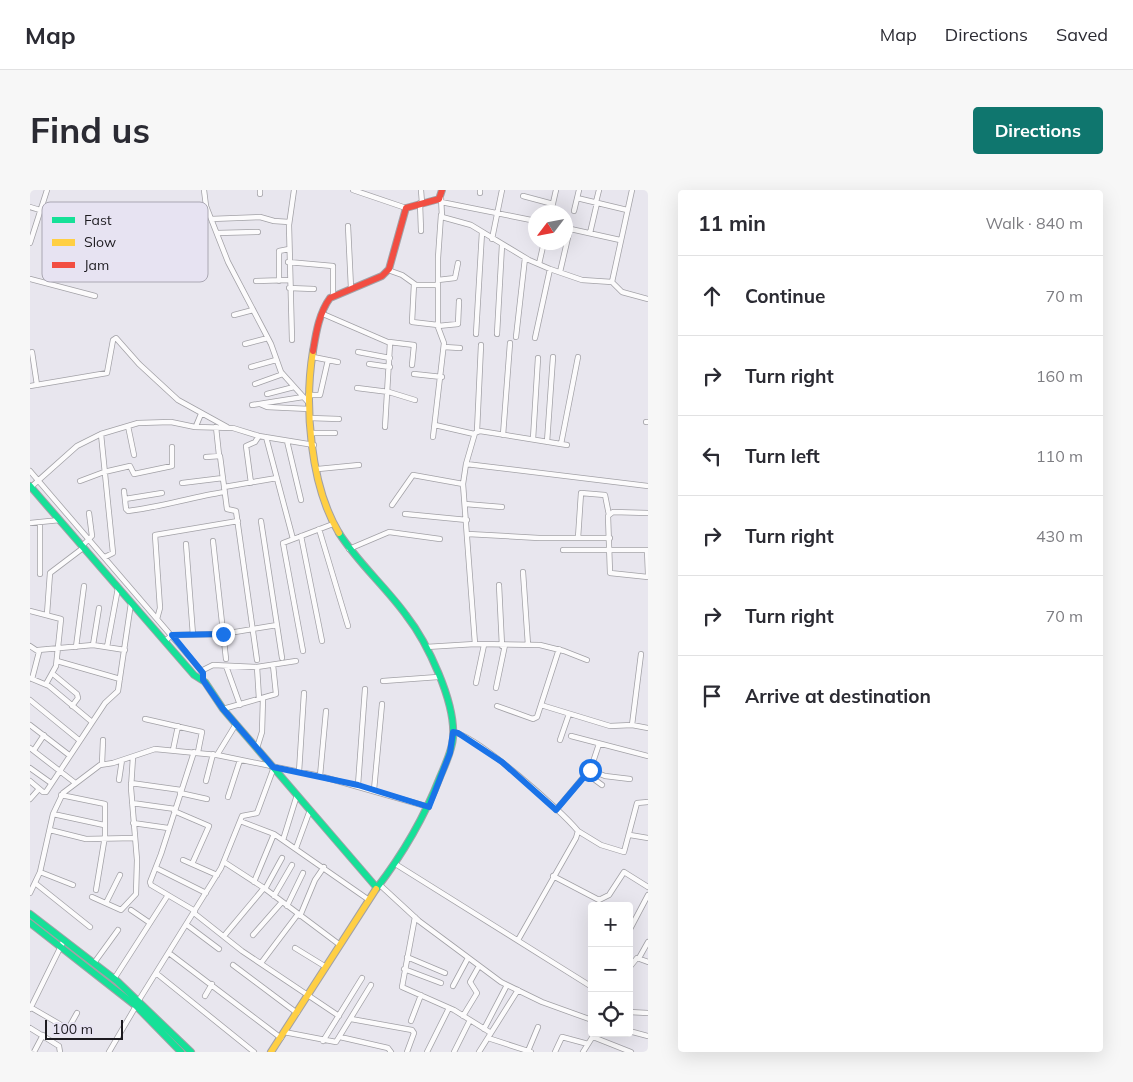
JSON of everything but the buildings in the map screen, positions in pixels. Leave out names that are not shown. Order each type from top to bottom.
[{"type":"street","points":[[42,202],[46,190]]},
{"type":"street","points":[[292,340],[288,262],[289,222],[294,190]]},
{"type":"street","points":[[353,190],[406,208],[441,196],[528,219]]},
{"type":"street","points":[[421,190],[421,231]]},
{"type":"street","points":[[492,238],[499,212],[502,190]]},
{"type":"street","points":[[523,196],[553,204],[556,190]]},
{"type":"street","points":[[574,211],[579,190]]},
{"type":"street","points":[[590,233],[599,190]]},
{"type":"street","points":[[612,282],[632,190]]},
{"type":"street","points":[[433,437],[442,377],[444,347],[444,338],[438,326],[438,260],[441,196]]},
{"type":"street","points":[[577,198],[627,210]]},
{"type":"street","points":[[30,243],[42,203]]},
{"type":"street","points":[[30,207],[40,210]]},
{"type":"street","points":[[208,207],[211,219],[230,266],[268,338],[283,374],[306,398]]},
{"type":"street","points":[[271,1052],[378,886],[397,864],[429,807],[450,753],[453,732],[438,678],[426,647],[414,625],[388,592],[349,549],[333,524],[321,490],[306,398],[315,340],[326,304],[333,296],[378,280],[388,270],[406,208]]},
{"type":"street","points":[[441,215],[471,226],[525,258],[550,269],[582,280],[612,282],[622,292],[648,299]]},
{"type":"street","points":[[211,219],[260,217],[274,221],[289,222]]},
{"type":"street","points":[[348,226],[348,252],[352,288]]},
{"type":"street","points":[[573,229],[620,240]]},
{"type":"street","points":[[217,233],[258,232]]},
{"type":"street","points":[[476,334],[482,232]]},
{"type":"street","points":[[497,334],[502,245]]},
{"type":"street","points":[[280,281],[279,251],[289,249]]},
{"type":"street","points":[[539,264],[542,250]]},
{"type":"street","points":[[560,272],[564,250]]},
{"type":"street","points":[[516,337],[525,258]]},
{"type":"street","points":[[288,262],[333,266],[333,296]]},
{"type":"street","points":[[388,270],[404,276],[414,284],[438,282],[455,278],[458,263]]},
{"type":"street","points":[[535,338],[550,269]]},
{"type":"street","points":[[30,274],[30,280],[95,296]]},
{"type":"street","points":[[256,281],[289,280]]},
{"type":"street","points":[[414,284],[412,322],[438,326],[458,324],[459,301]]},
{"type":"street","points":[[289,288],[314,289]]},
{"type":"street","points":[[234,315],[253,310]]},
{"type":"street","points":[[323,314],[389,342],[414,345],[412,364]]},
{"type":"street","points":[[30,386],[107,373],[114,338],[172,395],[201,414],[228,428]]},
{"type":"street","points":[[245,344],[268,338]]},
{"type":"street","points":[[385,428],[390,367],[391,345],[389,342]]},
{"type":"street","points":[[503,435],[510,343]]},
{"type":"street","points":[[475,644],[463,484],[466,464],[476,433],[481,345]]},
{"type":"street","points":[[444,347],[460,348]]},
{"type":"street","points":[[32,352],[37,385]]},
{"type":"street","points":[[358,352],[390,358]]},
{"type":"street","points":[[313,357],[338,362]]},
{"type":"street","points":[[546,442],[554,357]]},
{"type":"street","points":[[561,444],[578,357]]},
{"type":"street","points":[[533,440],[538,358]]},
{"type":"street","points":[[251,367],[276,360]]},
{"type":"street","points":[[252,405],[320,396],[328,360]]},
{"type":"street","points":[[369,364],[390,367]]},
{"type":"street","points":[[255,384],[283,374]]},
{"type":"street","points":[[414,374],[442,377]]},
{"type":"street","points":[[267,394],[294,387]]},
{"type":"street","points":[[357,388],[388,392],[415,400]]},
{"type":"street","points":[[260,404],[267,407],[309,409]]},
{"type":"street","points":[[196,426],[201,414]]},
{"type":"street","points":[[310,418],[339,419]]},
{"type":"street","points":[[203,680],[194,675],[30,487],[71,450],[101,434],[138,423],[171,422],[228,428],[259,436],[314,445]]},
{"type":"street","points":[[435,425],[476,433],[503,435],[566,445]]},
{"type":"street","points":[[128,426],[134,454]]},
{"type":"street","points":[[216,427],[227,510],[236,510],[238,521],[256,660]]},
{"type":"street","points":[[312,433],[335,433]]},
{"type":"street","points":[[101,434],[113,554],[105,557]]},
{"type":"street","points":[[251,483],[246,446],[255,442],[259,436]]},
{"type":"street","points":[[266,437],[293,539]]},
{"type":"street","points":[[287,441],[301,500]]},
{"type":"street","points":[[80,481],[104,472],[130,466],[134,474],[172,466],[172,447]]},
{"type":"street","points":[[206,457],[219,455]]},
{"type":"street","points":[[466,464],[648,486]]},
{"type":"street","points":[[318,469],[359,465]]},
{"type":"street","points":[[30,471],[201,670],[203,680],[223,709],[378,886],[414,918],[507,985],[542,1002],[588,1019]]},
{"type":"street","points":[[392,505],[413,475],[463,484]]},
{"type":"street","points":[[182,483],[223,478]]},
{"type":"street","points":[[124,491],[128,511],[159,507],[277,478]]},
{"type":"street","points":[[125,499],[162,493]]},
{"type":"street","points":[[563,550],[610,551],[647,550],[648,576],[610,573],[610,551],[610,538],[605,495],[581,493],[578,538]]},
{"type":"street","points":[[465,504],[502,507]]},
{"type":"street","points":[[47,614],[50,572],[83,547],[92,536],[89,512]]},
{"type":"street","points":[[608,514],[613,512],[648,513]]},
{"type":"street","points":[[405,514],[467,520]]},
{"type":"street","points":[[30,523],[60,520]]},
{"type":"street","points":[[157,618],[160,608],[155,534],[238,521]]},
{"type":"street","points":[[40,522],[40,574]]},
{"type":"street","points":[[261,522],[282,658]]},
{"type":"street","points":[[303,651],[283,545],[293,539],[333,524]]},
{"type":"street","points":[[319,530],[348,626]]},
{"type":"street","points":[[349,549],[387,532],[440,539]]},
{"type":"street","points":[[468,534],[520,537],[610,538]]},
{"type":"street","points":[[301,536],[322,641]]},
{"type":"street","points":[[213,541],[226,659]]},
{"type":"street","points":[[186,544],[193,635]]},
{"type":"street","points":[[523,572],[528,645]]},
{"type":"street","points":[[496,688],[503,645],[499,585]]},
{"type":"street","points":[[76,646],[84,586]]},
{"type":"street","points":[[107,647],[118,588]]},
{"type":"street","points":[[30,782],[46,792],[107,700],[118,692],[131,603]]},
{"type":"street","points":[[93,645],[99,608]]},
{"type":"street","points":[[30,611],[61,618],[57,661],[46,684]]},
{"type":"street","points":[[165,642],[172,635],[223,634],[277,626]]},
{"type":"street","points":[[426,647],[475,644],[528,645],[559,649],[587,660]]},
{"type":"street","points":[[30,646],[38,650],[93,645],[125,650]]},
{"type":"street","points":[[476,683],[484,645]]},
{"type":"street","points":[[497,706],[534,719],[537,717],[559,649]]},
{"type":"street","points":[[38,650],[31,678],[46,684],[92,722]]},
{"type":"street","points":[[632,725],[640,654]]},
{"type":"street","points":[[57,661],[120,679]]},
{"type":"street","points":[[201,670],[210,666],[257,667],[296,661]]},
{"type":"street","points":[[223,709],[276,694],[274,665]]},
{"type":"street","points":[[226,666],[240,705]]},
{"type":"street","points":[[256,748],[262,732],[261,699],[257,667]]},
{"type":"street","points":[[52,674],[78,694],[78,698],[72,706]]},
{"type":"street","points":[[383,681],[438,678]]},
{"type":"street","points":[[358,785],[365,689]]},
{"type":"street","points":[[299,772],[304,694]]},
{"type":"street","points":[[30,700],[79,740]]},
{"type":"street","points":[[374,790],[382,704]]},
{"type":"street","points":[[540,705],[610,726],[632,725],[648,728]]},
{"type":"street","points":[[320,776],[326,711]]},
{"type":"street","points":[[560,740],[569,714]]},
{"type":"street","points":[[144,719],[203,732],[174,810],[150,884],[194,912],[261,963],[339,1016]]},
{"type":"street","points":[[206,781],[215,754],[236,724]]},
{"type":"street","points":[[30,725],[69,755]]},
{"type":"street","points":[[173,750],[178,726]]},
{"type":"street","points":[[453,732],[468,737],[496,757],[578,831],[600,845],[620,852],[626,850],[636,803],[648,802]]},
{"type":"street","points":[[44,735],[32,749],[74,782]]},
{"type":"street","points":[[571,736],[648,756]]},
{"type":"street","points":[[102,764],[103,740]]},
{"type":"street","points":[[556,810],[588,772],[599,744]]},
{"type":"street","points":[[30,893],[40,872],[53,814],[61,795],[74,782],[102,764],[122,760],[155,749],[215,754],[320,776],[358,785],[429,807]]},
{"type":"street","points":[[92,897],[121,910],[136,894],[135,838],[131,783],[132,757]]},
{"type":"street","points":[[119,780],[122,760]]},
{"type":"street","points":[[228,796],[240,760]]},
{"type":"street","points":[[109,1052],[217,875],[243,815],[257,813],[273,767]]},
{"type":"street","points":[[30,768],[51,784]]},
{"type":"street","points":[[588,772],[630,779]]},
{"type":"street","points":[[588,772],[602,785]]},
{"type":"street","points":[[131,783],[181,791],[207,799]]},
{"type":"street","points":[[30,800],[39,789]]},
{"type":"street","points":[[283,840],[297,794]]},
{"type":"street","points":[[61,795],[105,803],[104,839],[96,890]]},
{"type":"street","points":[[132,803],[174,810],[209,826],[192,864]]},
{"type":"street","points":[[296,848],[310,810]]},
{"type":"street","points":[[53,814],[104,825]]},
{"type":"street","points":[[240,821],[274,834],[369,900]]},
{"type":"street","points":[[133,823],[168,828]]},
{"type":"street","points":[[50,830],[79,839],[135,838]]},
{"type":"street","points":[[518,940],[576,838],[578,831]]},
{"type":"street","points":[[254,882],[274,834]]},
{"type":"street","points":[[630,835],[648,838]]},
{"type":"street","points":[[224,936],[264,889],[282,858]]},
{"type":"street","points":[[183,860],[217,875]]},
{"type":"street","points":[[224,862],[340,945]]},
{"type":"street","points":[[397,864],[588,984]]},
{"type":"street","points":[[274,896],[292,865]]},
{"type":"street","points":[[261,963],[299,915],[315,880],[324,867]]},
{"type":"street","points":[[156,868],[206,893]]},
{"type":"street","points":[[40,872],[73,885]]},
{"type":"street","points":[[553,876],[599,900],[609,895],[624,872],[648,887]]},
{"type":"street","points":[[287,906],[303,873]]},
{"type":"street","points":[[106,904],[120,875]]},
{"type":"street","points":[[36,883],[90,927]]},
{"type":"street","points":[[114,979],[168,895]]},
{"type":"street","points":[[633,923],[648,895]]},
{"type":"street","points":[[253,936],[282,902]]},
{"type":"street","points":[[131,910],[150,923]]},
{"type":"street","points":[[30,914],[62,943],[138,1003],[179,1051]]},
{"type":"street","points":[[414,918],[402,987],[449,1008],[484,1029],[490,1036],[529,1052],[538,1027]]},
{"type":"street","points":[[30,923],[94,963],[114,979],[191,1052]]},
{"type":"street","points":[[187,925],[219,949]]},
{"type":"street","points":[[94,963],[118,930]]},
{"type":"street","points":[[633,962],[639,958],[648,942]]},
{"type":"street","points":[[62,943],[30,1008],[68,1029],[77,1013]]},
{"type":"street","points":[[295,948],[326,968]]},
{"type":"street","points":[[169,953],[282,1035],[323,1042],[336,1042],[340,1038],[371,985]]},
{"type":"street","points":[[407,957],[446,973]]},
{"type":"street","points":[[453,986],[468,958]]},
{"type":"street","points":[[639,958],[648,962]]},
{"type":"street","points":[[233,965],[297,1013]]},
{"type":"street","points":[[463,1016],[477,993],[470,982],[479,966]]},
{"type":"street","points":[[404,969],[441,983]]},
{"type":"street","points":[[156,973],[254,1052]]},
{"type":"street","points":[[323,1042],[362,978]]},
{"type":"street","points":[[205,996],[212,984]]},
{"type":"street","points":[[484,1029],[507,985]]},
{"type":"street","points":[[479,1052],[518,990]]},
{"type":"street","points":[[411,1020],[421,995]]},
{"type":"street","points":[[427,1052],[449,1008]]},
{"type":"street","points":[[633,1012],[648,1013]]},
{"type":"street","points":[[351,1019],[412,1030],[414,1033],[407,1052]]},
{"type":"street","points":[[454,1052],[470,1020]]},
{"type":"street","points":[[30,1028],[59,1046],[60,1052]]},
{"type":"street","points":[[633,1032],[648,1036]]},
{"type":"street","points":[[34,1052],[42,1036]]},
{"type":"street","points":[[555,1052],[562,1037],[588,1044]]},
{"type":"street","points":[[583,1052],[593,1037]]},
{"type":"street","points":[[598,1037],[631,1052]]},
{"type":"street","points":[[340,1038],[388,1048],[391,1052]]},
{"type":"traffic: fast","points":[[30,486],[194,675],[205,682],[223,709],[377,888]]},
{"type":"traffic: fast","points":[[339,533],[346,544],[398,604],[423,641],[445,690],[453,723],[450,753],[434,792],[404,849],[376,889]]},
{"type":"traffic: fast","points":[[30,914],[117,981],[191,1052]]},
{"type":"traffic: fast","points":[[30,923],[136,1006],[181,1052]]},
{"type":"traffic: slow","points":[[313,351],[309,395],[312,444],[321,492],[329,514],[339,533]]},
{"type":"traffic: slow","points":[[271,1052],[376,889]]},
{"type":"traffic: jam","points":[[313,351],[321,317],[330,298],[382,276],[389,269],[406,208],[439,199],[442,190]]},
{"type":"route","points":[[223,634],[172,635],[204,674],[203,680],[223,709],[273,767],[358,785],[429,807],[450,753],[453,732],[468,737],[483,747],[556,810],[590,770]]}]
